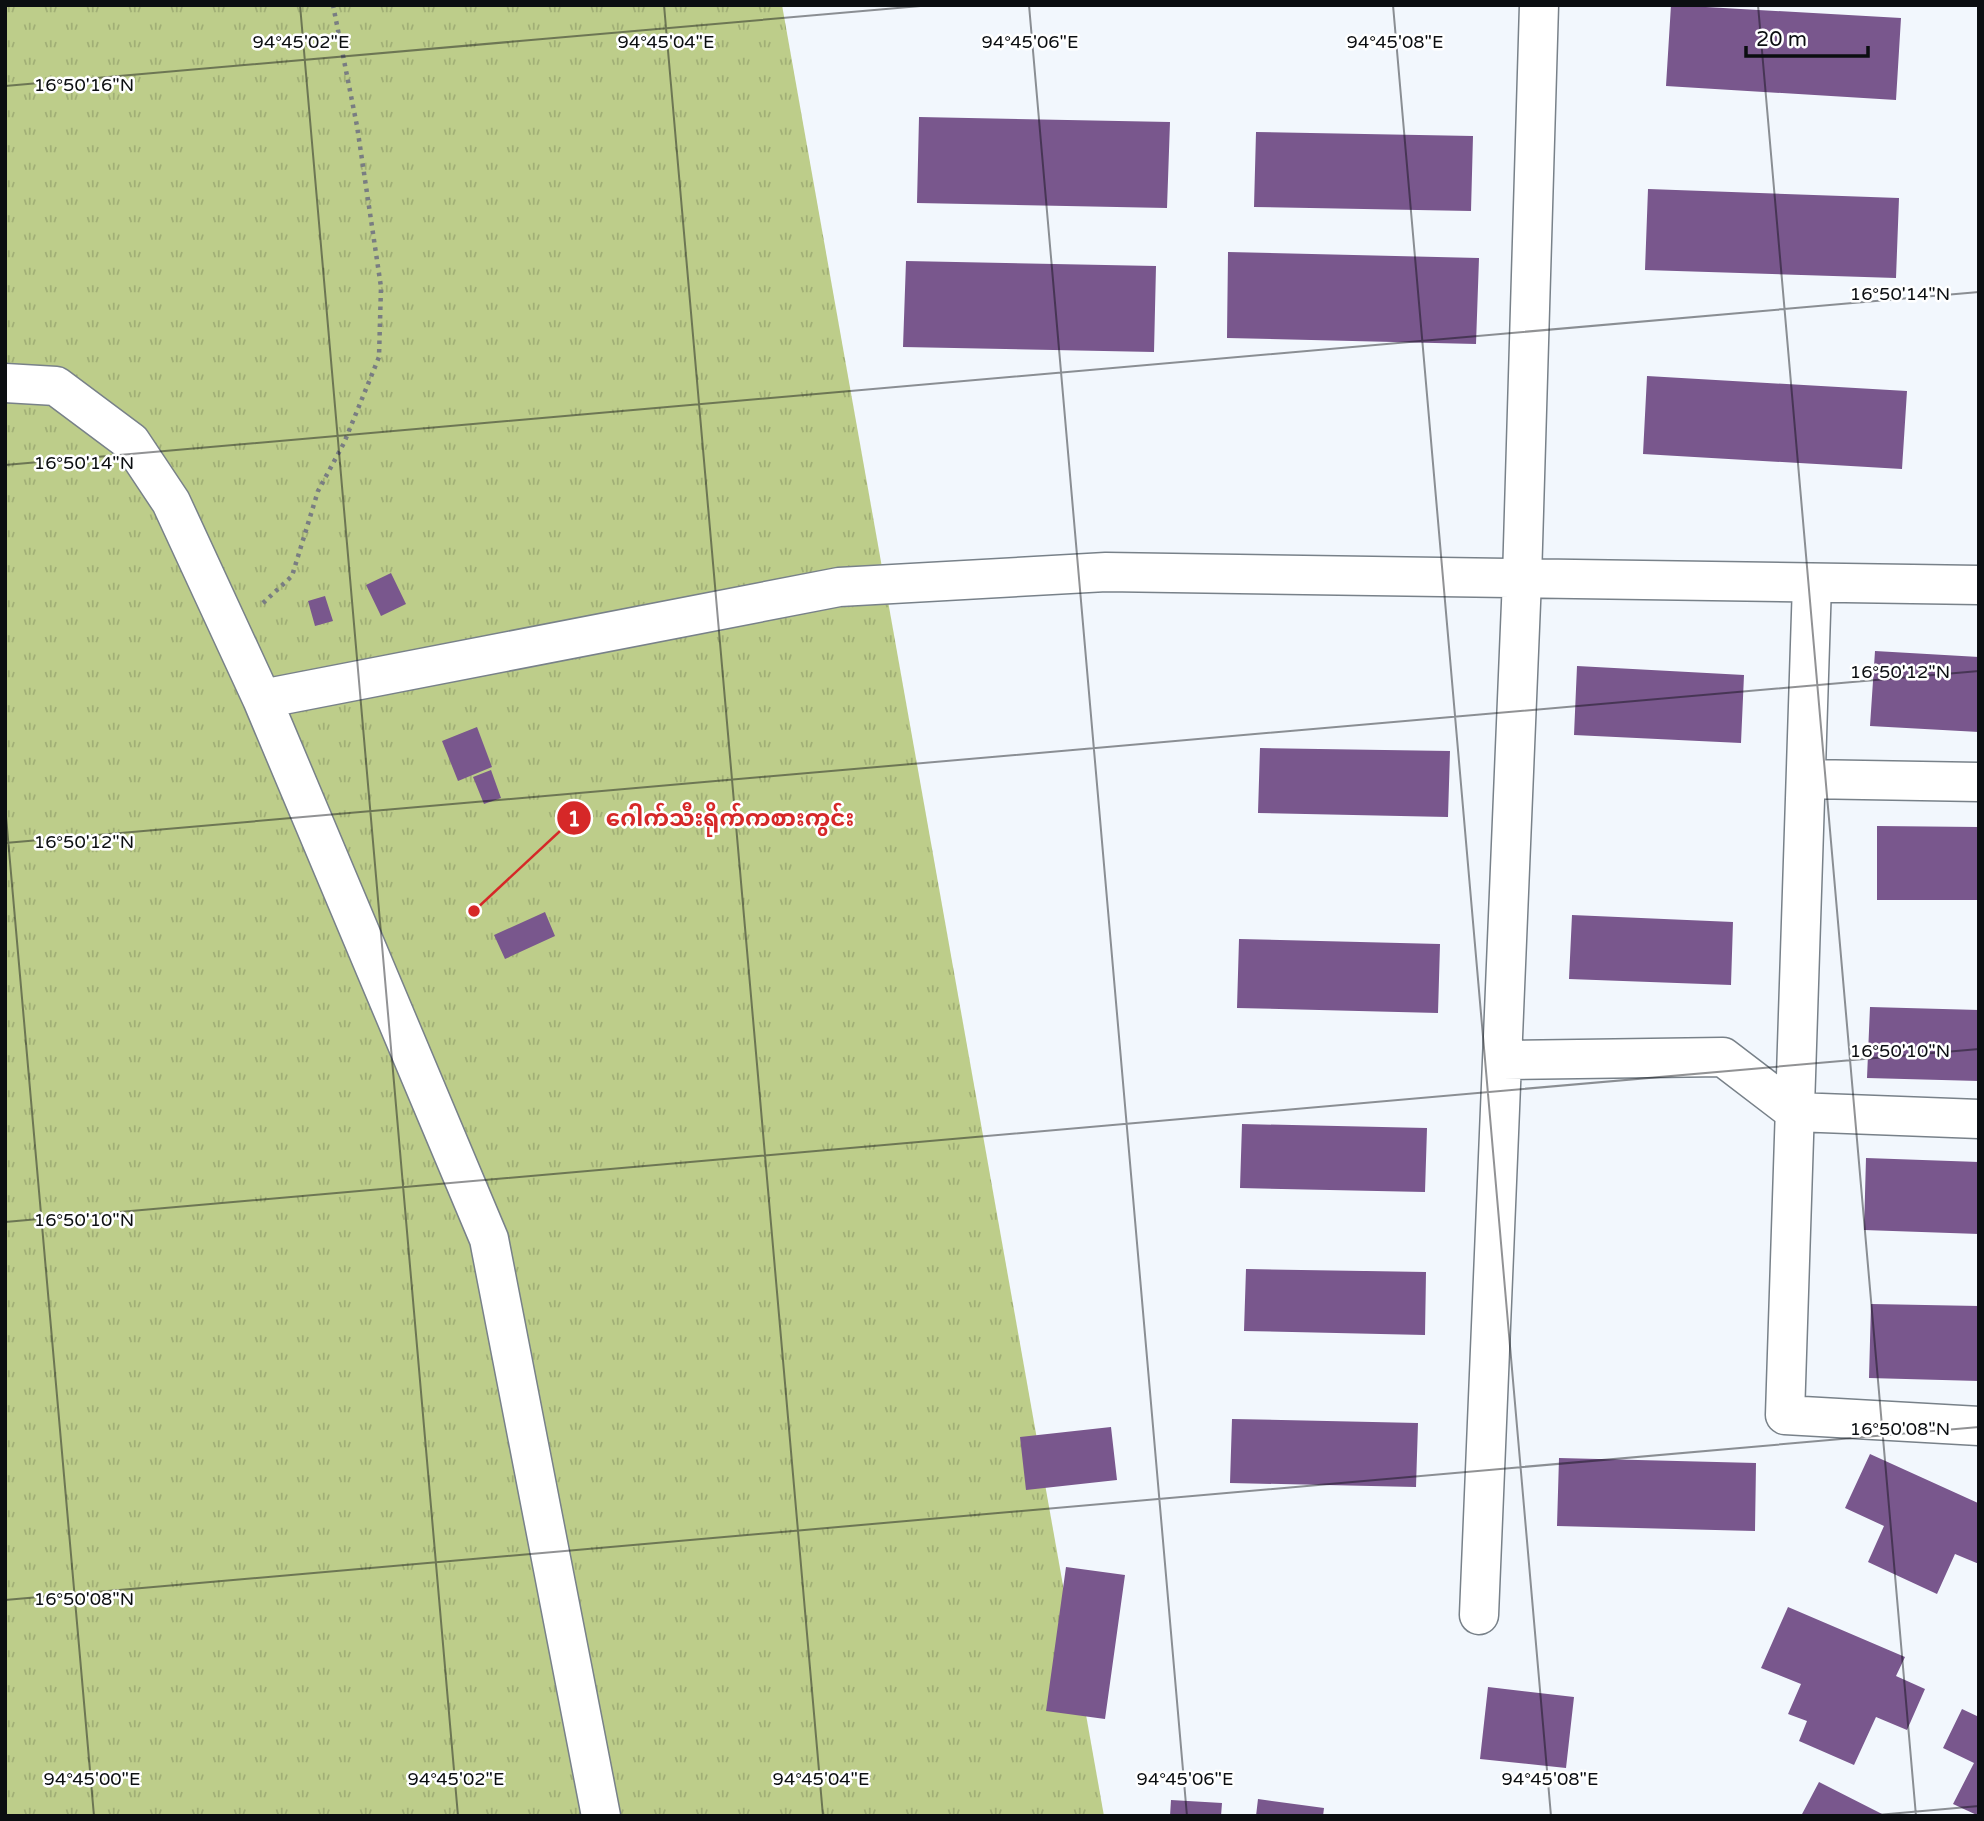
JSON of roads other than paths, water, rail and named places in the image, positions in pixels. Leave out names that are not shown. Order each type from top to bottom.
[{"type":"street","points":[[1479,1615],[1522,579],[1539,5]]},
{"type":"street","points":[[5,383],[56,386],[131,442],[171,502],[262,699],[489,1239],[601,1816]]},
{"type":"street","points":[[262,699],[839,587],[1106,572],[1979,585]]},
{"type":"street","points":[[1812,583],[1785,1416],[1979,1426]]},
{"type":"street","points":[[1806,779],[1979,782]]},
{"type":"street","points":[[1502,1060],[1723,1057],[1795,1112],[1979,1119]]},
{"type":"place","name":"ဂေါက်သီးရိုက်ကစားကွင်း","points":[[474,911]]}]
